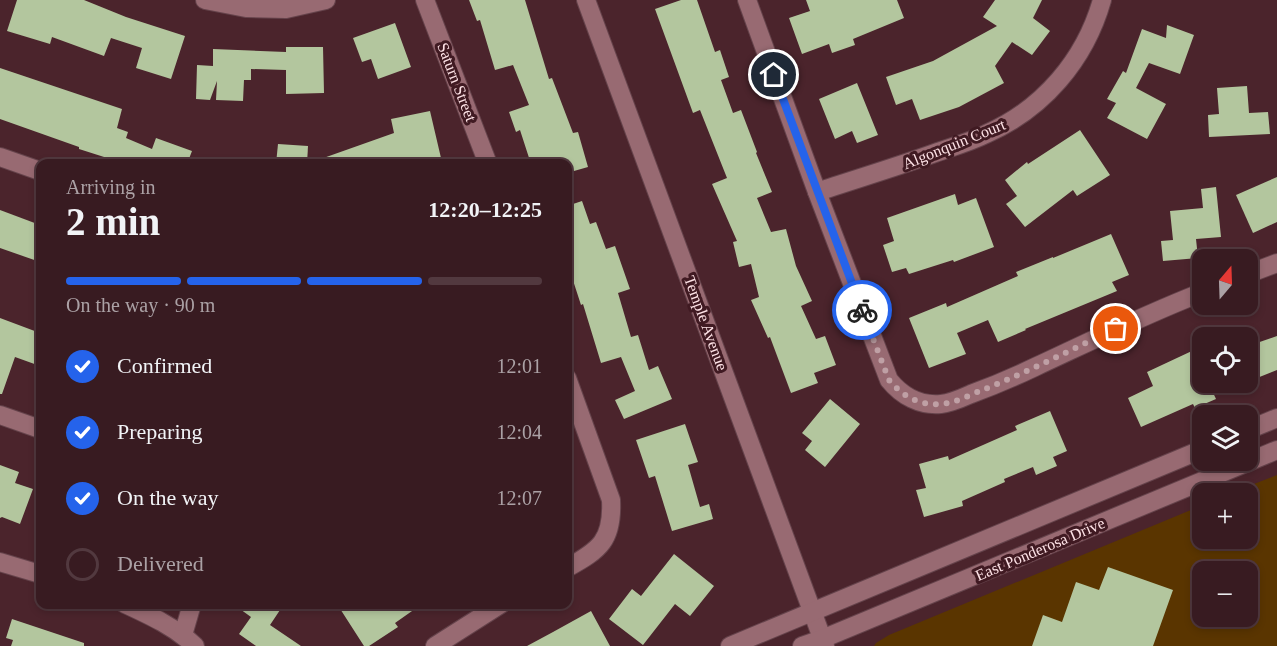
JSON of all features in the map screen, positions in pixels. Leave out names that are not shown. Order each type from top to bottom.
[{"type":"street","points":[[205,0],[246,8],[286,9],[326,0]]},
{"type":"street","name":"Saturn Street","points":[[425,0],[486,159]]},
{"type":"street","name":"Temple Avenue","points":[[586,0],[824,643]]},
{"type":"street","points":[[747,0],[889,380],[906,397],[922,403],[951,402],[1011,378],[1158,309],[1192,296]]},
{"type":"street","name":"Algonquin Court","points":[[817,192],[986,135],[1023,114],[1040,101],[1068,70],[1090,33],[1102,0]]},
{"type":"street","points":[[0,157],[36,170]]},
{"type":"street","points":[[1258,270],[1277,263]]},
{"type":"street","points":[[572,392],[611,500],[611,523],[604,539],[589,556],[572,565]]},
{"type":"street","points":[[0,415],[36,428]]},
{"type":"street","points":[[1258,426],[1277,418]]},
{"type":"street","name":"East Ponderosa Drive","points":[[802,646],[824,643],[1277,450]]},
{"type":"street","name":"East Ponderosa Drive","points":[[730,646],[1192,454]]},
{"type":"street","points":[[0,562],[36,573]]},
{"type":"street","points":[[136,609],[163,622],[189,640],[192,609]]},
{"type":"street","points":[[435,646],[493,609]]},
{"type":"shaded area","points":[[1277,475],[1277,646],[874,646],[889,635],[1192,510],[1192,549],[1258,549],[1257,483]]},
{"type":"building","points":[[17,0],[84,0],[126,17],[185,36],[171,79],[136,68],[142,48],[111,38],[104,56],[52,37],[50,44],[7,31]]},
{"type":"building","points":[[469,0],[525,0],[549,79],[552,78],[573,133],[578,132],[588,167],[572,172],[572,159],[529,159],[520,130],[516,132],[509,112],[529,105],[513,65],[495,70],[480,20],[477,21]]},
{"type":"building","points":[[681,0],[697,0],[715,52],[720,50],[729,77],[721,80],[733,113],[741,110],[772,192],[757,198],[771,232],[786,229],[796,266],[812,301],[801,306],[816,339],[825,336],[836,365],[814,373],[818,383],[791,393],[770,337],[768,338],[751,300],[759,297],[751,264],[739,267],[733,242],[737,241],[712,184],[727,178],[700,110],[693,113],[655,9]]},
{"type":"building","points":[[806,0],[897,0],[904,18],[853,39],[855,45],[832,53],[829,44],[802,54],[789,18],[810,11]]},
{"type":"building","points":[[995,0],[1042,0],[1033,18],[1050,31],[1032,55],[1012,42],[995,66],[1004,83],[959,107],[920,120],[912,99],[896,105],[886,77],[933,61],[997,26],[983,17]]},
{"type":"building","points":[[395,23],[411,67],[378,79],[371,59],[362,62],[353,38]]},
{"type":"building","points":[[1167,25],[1194,35],[1180,74],[1149,63],[1136,88],[1166,104],[1147,139],[1107,118],[1116,103],[1107,99],[1123,71],[1126,73],[1142,29],[1166,38]]},
{"type":"building","points":[[286,47],[323,47],[324,93],[286,94],[286,70],[251,69],[251,80],[244,80],[243,101],[216,100],[217,81],[210,100],[196,99],[197,65],[213,66],[213,49],[286,52]]},
{"type":"building","points":[[0,68],[122,109],[117,128],[128,132],[126,138],[152,149],[156,138],[192,151],[189,159],[110,159],[0,119]]},
{"type":"building","points":[[857,83],[878,135],[857,143],[852,131],[835,139],[819,99]]},
{"type":"building","points":[[1247,86],[1249,113],[1268,112],[1270,134],[1209,137],[1208,115],[1219,114],[1217,88]]},
{"type":"building","points":[[430,111],[441,158],[321,159],[394,133],[391,119]]},
{"type":"building","points":[[1080,130],[1110,175],[1077,196],[1073,190],[1025,227],[1006,204],[1017,196],[1005,180],[1027,162],[1028,164]]},
{"type":"building","points":[[278,144],[308,146],[307,159],[276,159]]},
{"type":"building","points":[[1277,177],[1277,222],[1253,233],[1236,195]]},
{"type":"building","points":[[1216,187],[1221,237],[1196,239],[1197,249],[1192,249],[1192,259],[1163,261],[1161,241],[1173,240],[1170,211],[1203,208],[1201,189]]},
{"type":"building","points":[[955,194],[958,205],[976,198],[994,247],[954,262],[953,260],[909,274],[906,268],[892,272],[883,245],[894,241],[887,218]]},
{"type":"building","points":[[582,201],[590,224],[596,222],[606,249],[615,246],[630,289],[618,293],[631,337],[638,335],[649,370],[658,366],[672,399],[624,419],[615,400],[635,391],[621,357],[601,363],[583,304],[581,305],[572,277],[572,204]]},
{"type":"building","points":[[0,210],[36,224],[36,261],[0,248]]},
{"type":"building","points":[[1111,234],[1129,275],[1112,282],[1117,291],[998,342],[988,320],[957,333],[966,354],[929,368],[909,318],[946,303],[947,307],[1018,276],[1016,272]]},
{"type":"building","points":[[0,318],[36,332],[36,365],[15,357],[2,394],[0,394]]},
{"type":"building","points":[[1277,336],[1277,370],[1258,378],[1258,343]]},
{"type":"building","points":[[1192,351],[1192,393],[1213,393],[1216,399],[1202,405],[1193,404],[1141,427],[1128,398],[1153,386],[1147,372]]},
{"type":"building","points":[[830,399],[860,424],[825,467],[805,450],[812,441],[802,433]]},
{"type":"building","points":[[1050,411],[1067,451],[1053,457],[1057,466],[1036,475],[1033,467],[962,501],[963,506],[924,517],[916,490],[926,488],[919,464],[948,456],[949,460],[1017,430],[1015,426]]},
{"type":"building","points":[[685,424],[698,462],[688,465],[700,507],[709,504],[713,519],[672,531],[655,476],[649,478],[636,440]]},
{"type":"building","points":[[0,465],[19,472],[15,483],[33,489],[20,524],[0,518]]},
{"type":"building","points":[[674,554],[714,586],[690,616],[675,604],[643,645],[609,619],[632,589],[641,596]]},
{"type":"building","points":[[1108,567],[1173,590],[1153,646],[1032,646],[1043,615],[1062,622],[1076,582],[1099,590]]},
{"type":"building","points":[[240,609],[281,609],[270,625],[301,646],[256,646],[239,634],[251,617]]},
{"type":"building","points":[[340,609],[415,609],[395,623],[398,627],[369,646],[364,646]]},
{"type":"building","points":[[591,611],[610,646],[527,646],[553,632]]},
{"type":"building","points":[[12,619],[84,643],[84,646],[11,646],[13,640],[6,638]]},
{"type":"way so far","points":[[862,310],[889,380],[906,397],[922,403],[951,402],[1011,378],[1116,329]]},
{"type":"route","points":[[774,75],[862,310]]}]
